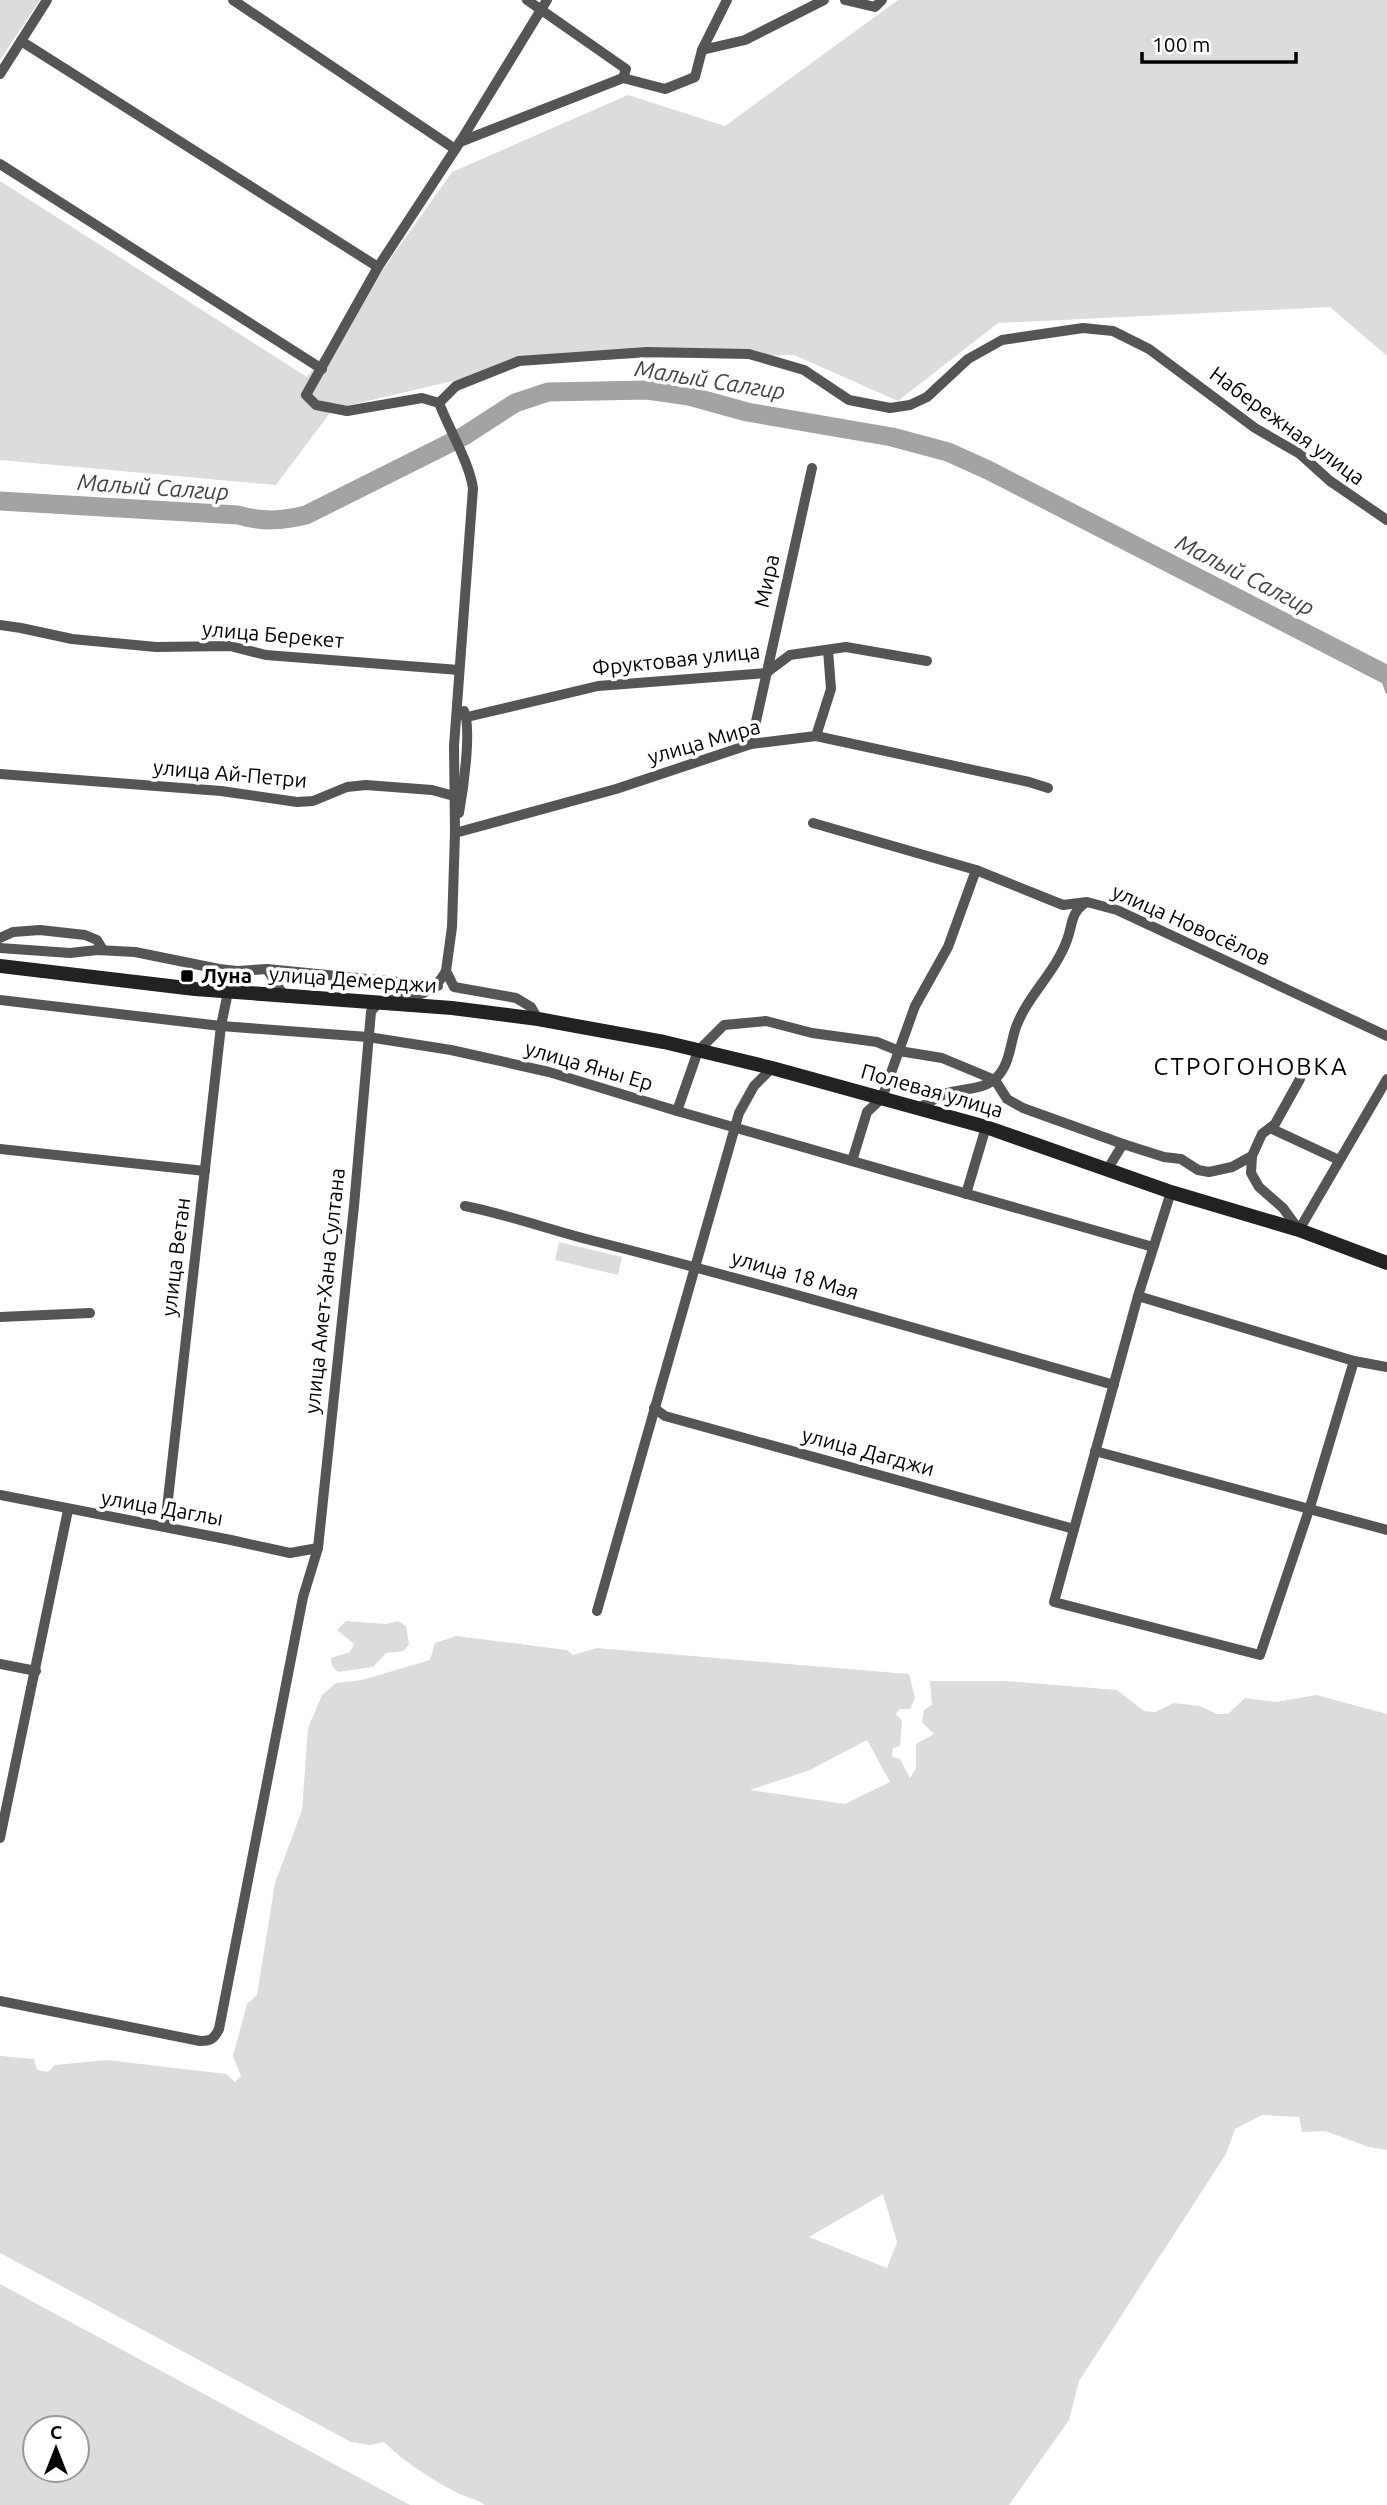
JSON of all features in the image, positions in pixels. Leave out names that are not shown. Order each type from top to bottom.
[{"type":"main road","name":"улица Демерджи","points":[[0,965],[228,992],[452,1008]]},
{"type":"main road","name":"Полевая улица","points":[[452,1008],[538,1019],[664,1042],[919,1108],[986,1127],[1171,1192],[1299,1230],[1387,1263]]},
{"type":"street","points":[[0,74],[47,0]]},
{"type":"street","points":[[233,0],[457,146]]},
{"type":"street","points":[[527,0],[544,4],[626,69],[623,78]]},
{"type":"street","points":[[457,146],[623,78],[665,89],[695,77],[702,50],[727,0]]},
{"type":"street","points":[[702,50],[746,40],[824,0]]},
{"type":"street","points":[[845,0],[876,7],[882,0]]},
{"type":"street","points":[[376,1003],[426,993],[446,971],[452,927],[454,746],[473,488],[471,472],[449,430],[439,403],[422,398],[347,411],[316,405],[306,395],[378,267],[457,146],[544,4]]},
{"type":"street","points":[[21,41],[378,267]]},
{"type":"street","points":[[0,164],[322,369]]},
{"type":"street","name":"Набережная улица","points":[[439,403],[456,386],[520,361],[647,352],[749,354],[804,370],[849,400],[890,408],[910,405],[926,397],[968,359],[1002,340],[1083,328],[1113,331],[1149,349],[1255,428],[1300,454],[1330,481],[1387,520]]},
{"type":"street","name":"Мира","points":[[751,744],[812,467]]},
{"type":"street","name":"улица Берекет","points":[[0,625],[100,642],[156,647],[230,646],[266,654],[459,670]]},
{"type":"street","name":"Фруктовая улица","points":[[467,717],[598,685],[766,673],[790,655],[846,647],[928,661]]},
{"type":"street","points":[[816,736],[831,689],[828,650]]},
{"type":"street","points":[[455,832],[461,804],[467,717],[459,698]]},
{"type":"street","name":"улица Мира","points":[[455,832],[616,789],[751,744],[816,736],[1048,788]]},
{"type":"street","name":"улица Ай-Петри","points":[[0,774],[221,791],[298,802],[313,801],[347,787],[366,785],[432,790],[454,796]]},
{"type":"street","name":"улица Новосёлов","points":[[813,823],[976,870],[1063,905],[1087,902],[1117,909],[1387,1036]]},
{"type":"street","points":[[852,1161],[867,1112],[882,1098],[915,1006],[948,947],[976,870]]},
{"type":"street","points":[[919,1108],[947,1093],[995,1080],[1005,1068],[1016,1028],[1027,1003],[1052,972],[1068,939],[1072,916],[1087,902]]},
{"type":"street","points":[[1063,905],[1069,909],[1072,916]]},
{"type":"street","points":[[0,937],[13,932],[40,930],[85,935],[97,940],[103,950]]},
{"type":"street","points":[[0,948],[70,954],[103,950],[135,952],[219,969],[267,969],[453,987],[516,998],[531,1007],[538,1019]]},
{"type":"street","points":[[267,969],[284,996]]},
{"type":"street","points":[[446,971],[453,987]]},
{"type":"street","name":"улица Ветан","points":[[165,1526],[221,1026],[228,992]]},
{"type":"street","name":"улица Яны Ер","points":[[0,1000],[221,1026],[368,1037],[439,1047],[549,1072],[1153,1248]]},
{"type":"street","name":"улица Амет-Хана Султана","points":[[0,2001],[200,2041],[215,2038],[219,2029],[303,1597],[318,1548],[354,1206],[368,1037],[371,1012],[376,1003]]},
{"type":"street","points":[[677,1111],[698,1051],[724,1025],[766,1021],[812,1033],[877,1042],[899,1051],[942,1058],[995,1080],[1007,1099],[1023,1108],[1123,1144],[1164,1157],[1181,1159],[1198,1170],[1209,1172],[1232,1167],[1252,1156]]},
{"type":"street","points":[[597,1611],[694,1267],[737,1128],[739,1113],[754,1086],[772,1068]]},
{"type":"street","points":[[1300,1079],[1275,1124],[1262,1134],[1252,1156],[1251,1173],[1259,1187],[1283,1208],[1299,1230],[1387,1079]]},
{"type":"street","points":[[966,1194],[986,1127]]},
{"type":"street","points":[[1270,1128],[1339,1160]]},
{"type":"street","points":[[1107,1170],[1123,1144]]},
{"type":"street","points":[[0,1149],[205,1171]]},
{"type":"street","points":[[1171,1192],[1138,1296],[1055,1602],[1260,1656],[1310,1507],[1354,1361]]},
{"type":"street","name":"улица 18 Мая","points":[[465,1206],[501,1213],[552,1231],[694,1267],[1114,1385]]},
{"type":"street","points":[[1138,1296],[1354,1361],[1387,1367]]},
{"type":"street","points":[[0,1317],[90,1313]]},
{"type":"street","name":"улица Дагджи","points":[[654,1408],[665,1416],[1074,1529]]},
{"type":"street","points":[[1096,1451],[1387,1530]]},
{"type":"street","name":"улица Даглы","points":[[0,1495],[290,1553],[318,1548]]},
{"type":"street","points":[[0,1835],[68,1510]]},
{"type":"street","points":[[0,1664],[36,1671]]},
{"type":"shaded area","points":[[0,0],[40,0],[0,60]]},
{"type":"shaded area","points":[[898,0],[1387,0],[1387,356],[1330,307],[998,323],[898,401],[794,355],[538,361],[333,409],[276,485],[0,460],[0,181],[307,377],[452,172],[628,95],[725,126]]},
{"type":"shaded area","points":[[559,1242],[622,1257],[618,1275],[555,1260]]},
{"type":"shaded area","points":[[346,1621],[386,1624],[398,1621],[406,1626],[409,1644],[404,1651],[386,1653],[373,1667],[338,1672],[332,1666],[331,1658],[350,1652],[354,1644],[337,1630]]},
{"type":"shaded area","points":[[456,1636],[567,1650],[573,1655],[597,1648],[909,1674],[915,1698],[910,1709],[900,1709],[896,1714],[902,1721],[900,1746],[893,1748],[892,1757],[900,1759],[910,1778],[916,1768],[916,1744],[934,1734],[922,1722],[924,1710],[932,1705],[930,1681],[1006,1681],[1117,1690],[1144,1711],[1155,1712],[1174,1703],[1200,1706],[1217,1714],[1228,1714],[1245,1698],[1276,1702],[1316,1695],[1387,1714],[1387,2150],[1369,2147],[1325,2131],[1302,2132],[1299,2117],[1262,2115],[1235,2129],[1226,2154],[1079,2381],[1069,2420],[1009,2505],[485,2505],[427,2475],[384,2442],[370,2445],[351,2442],[0,2253],[0,2056],[34,2059],[37,2070],[48,2072],[55,2065],[107,2060],[226,2074],[235,2082],[241,2076],[233,2056],[247,2004],[257,1995],[275,1883],[302,1810],[308,1728],[322,1695],[336,1683],[362,1680],[430,1660],[435,1643]],"holes":[[[867,1740],[890,1782],[845,1804],[750,1790],[810,1770]],[[883,2194],[897,2242],[887,2268],[809,2237]]]},
{"type":"shaded area","points":[[0,2284],[410,2505],[0,2505]]},
{"type":"waterway","name":"Малый Салгир","points":[[0,501],[238,515],[263,520],[288,519],[306,515],[464,436],[515,403],[548,392],[647,390],[689,396],[747,412],[892,437],[948,452],[1387,675]]},
{"type":"waterway","points":[[1380,671],[1387,692]]},
{"type":"place","name":"Луна","points":[[187,976]]},
{"type":"district","name":"СТРОГОНОВКА","points":[[1251,1067]]}]
